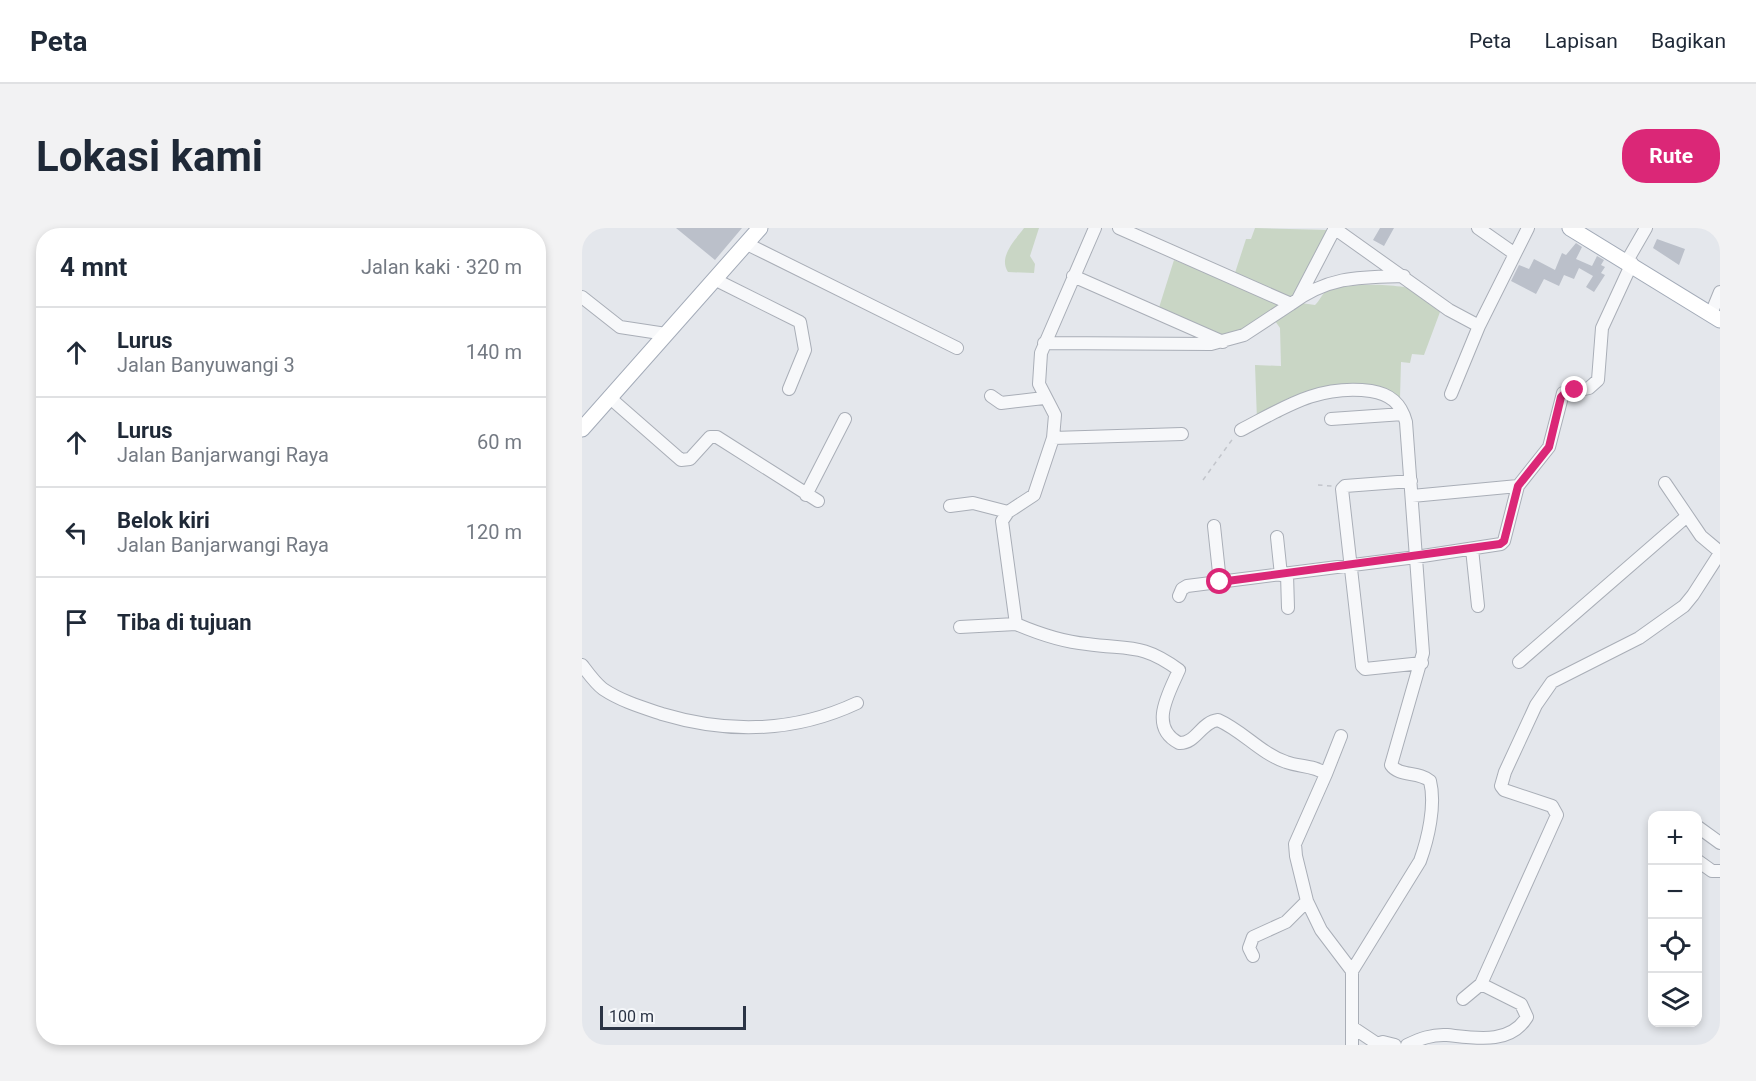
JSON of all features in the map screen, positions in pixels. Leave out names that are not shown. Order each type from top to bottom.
[{"type":"main road","points":[[1570,228],[1629,262],[1715,317]]},
{"type":"main road","points":[[582,429],[716,280],[754,233]]},
{"type":"street","points":[[1016,624],[1002,526],[1008,512],[1034,495],[1053,438],[1055,416],[1044,398],[1038,377],[1044,343],[1095,228]]},
{"type":"street","points":[[1119,228],[1295,302]]},
{"type":"street","points":[[1295,302],[1335,228],[1449,310],[1479,326]]},
{"type":"street","points":[[1478,228],[1515,254]]},
{"type":"street","points":[[1451,394],[1479,326],[1528,228]]},
{"type":"street","points":[[1179,596],[1182,589],[1187,586],[1496,546],[1504,541],[1518,486],[1549,447],[1563,393],[1589,388],[1598,380],[1602,328],[1629,262],[1646,228]]},
{"type":"street","points":[[754,233],[957,348]]},
{"type":"street","points":[[1073,276],[1223,342]]},
{"type":"street","points":[[1044,343],[1197,345],[1223,342],[1244,335],[1295,302],[1343,279],[1404,276]]},
{"type":"street","points":[[716,280],[800,322],[805,350],[789,389]]},
{"type":"street","points":[[1715,317],[1720,292]]},
{"type":"street","points":[[582,297],[620,327],[666,334]]},
{"type":"street","points":[[1241,430],[1304,398],[1338,388],[1378,392],[1396,401],[1403,414],[1411,481],[1423,636],[1422,663],[1391,765],[1395,770],[1425,777],[1430,782],[1426,845],[1420,861],[1352,971],[1352,1045]]},
{"type":"street","points":[[991,396],[1002,404],[1044,398]]},
{"type":"street","points":[[609,397],[681,460],[690,459],[710,437],[717,437],[818,501]]},
{"type":"street","points":[[1331,419],[1403,414]]},
{"type":"street","points":[[806,495],[845,419]]},
{"type":"street","points":[[1053,438],[1182,434]]},
{"type":"street","points":[[1411,481],[1343,487],[1363,668],[1422,663]]},
{"type":"street","points":[[1463,999],[1481,984],[1557,815],[1552,806],[1504,790],[1501,786],[1504,772],[1541,696],[1560,676],[1639,638],[1684,606],[1693,596],[1720,552],[1701,536],[1665,483]]},
{"type":"street","points":[[1412,496],[1518,486]]},
{"type":"street","points":[[950,506],[973,503],[1008,512]]},
{"type":"street","points":[[1519,662],[1686,517]]},
{"type":"street","points":[[1214,526],[1220,582]]},
{"type":"street","points":[[1277,537],[1288,608]]},
{"type":"street","points":[[1472,549],[1478,606]]},
{"type":"street","points":[[960,627],[1016,624],[1085,644],[1141,649],[1158,655],[1179,670],[1162,708],[1162,719],[1166,732],[1179,743],[1185,743],[1204,725],[1218,720],[1272,756],[1287,763],[1320,769],[1326,774]]},
{"type":"street","points":[[582,665],[601,688],[633,705],[687,722],[737,729],[780,728],[807,722],[857,703]]},
{"type":"street","points":[[1341,736],[1295,844],[1307,902],[1321,930],[1352,971]]},
{"type":"street","points":[[1702,830],[1720,843]]},
{"type":"street","points":[[1702,864],[1712,871],[1720,871]]},
{"type":"street","points":[[1253,956],[1249,948],[1253,937],[1286,922],[1307,902]]},
{"type":"street","points":[[1407,1045],[1431,1036],[1486,1041],[1517,1030],[1527,1017],[1521,1004],[1481,984]]},
{"type":"street","points":[[1352,1027],[1374,1044],[1395,1045]]},
{"type":"path","points":[[1203,480],[1241,430]]},
{"type":"path","points":[[1318,485],[1343,487]]},
{"type":"green space","points":[[1024,228],[1039,228],[1030,256],[1035,264],[1034,273],[1008,272],[1005,266],[1006,255]]},
{"type":"green space","points":[[1255,228],[1328,230],[1301,303],[1315,305],[1325,292],[1334,288],[1374,285],[1413,289],[1435,303],[1440,312],[1424,355],[1412,354],[1410,363],[1401,362],[1400,398],[1363,389],[1336,386],[1311,394],[1280,418],[1272,416],[1257,420],[1255,365],[1281,366],[1280,328],[1273,318],[1240,341],[1157,314],[1174,260],[1243,287],[1234,276],[1246,239],[1251,239]]},
{"type":"building","points":[[676,228],[742,228],[715,260]]},
{"type":"building","points":[[1380,228],[1394,228],[1384,246],[1373,240]]},
{"type":"building","points":[[1657,239],[1685,249],[1679,265],[1653,248]]},
{"type":"building","points":[[1576,243],[1582,247],[1576,259],[1592,266],[1597,256],[1604,260],[1601,265],[1605,267],[1601,273],[1605,275],[1594,292],[1586,287],[1593,276],[1579,268],[1574,279],[1564,275],[1559,286],[1544,279],[1536,294],[1511,281],[1519,265],[1529,269],[1534,259],[1555,270],[1562,253],[1566,255]]},
{"type":"route","points":[[1220,582],[1500,544],[1504,541],[1518,486],[1549,447],[1561,397],[1563,393],[1575,390]]}]
